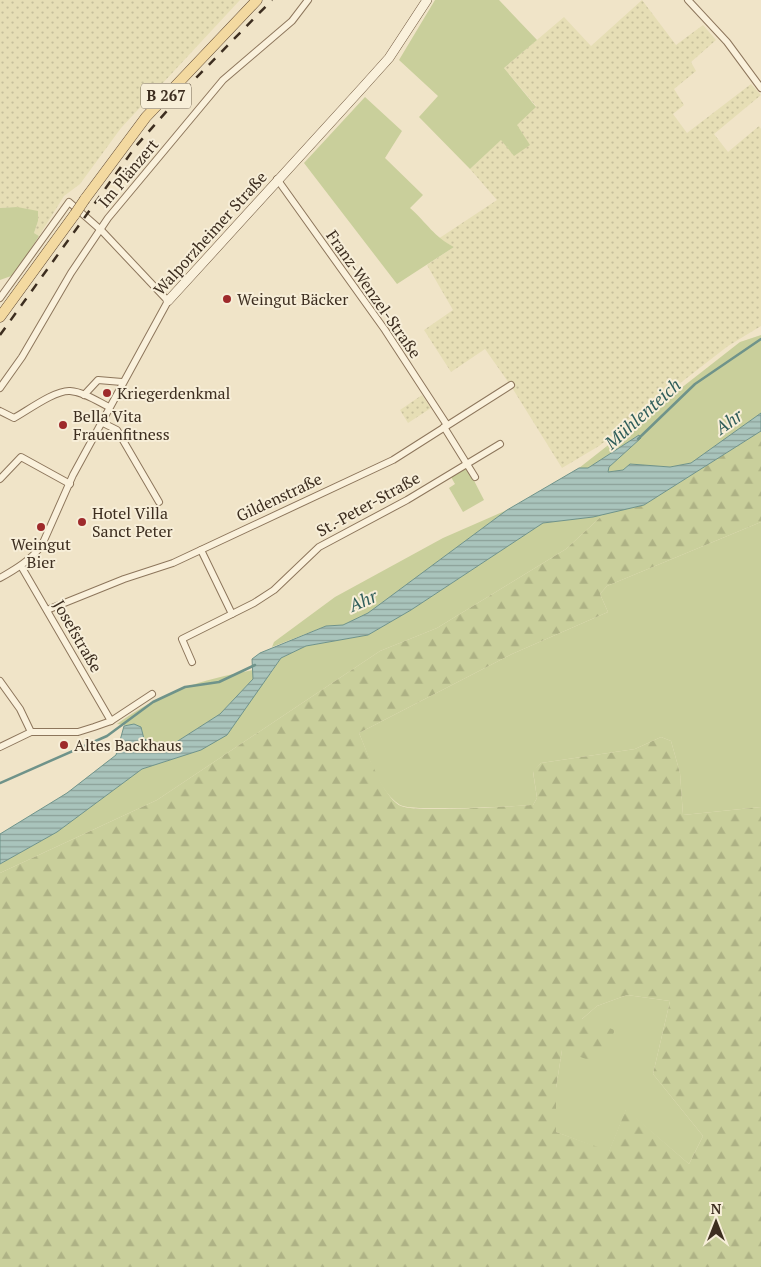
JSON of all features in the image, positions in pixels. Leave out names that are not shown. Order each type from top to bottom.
[{"type":"main road","name":"B 267","points":[[0,317],[146,117],[257,0]]},
{"type":"street","name":"Im Plänzert","points":[[0,388],[22,357],[71,273],[102,231],[108,218],[223,80],[292,21],[308,0]]},
{"type":"street","name":"Walporzheimer Straße","points":[[0,578],[21,566],[36,554],[42,545],[101,422],[168,301],[389,58],[427,0]]},
{"type":"street","points":[[688,0],[727,42],[761,88]]},
{"type":"street","name":"Franz-Wenzel-Straße","points":[[277,179],[385,330],[475,477]]},
{"type":"street","points":[[0,298],[69,202],[102,231],[168,301]]},
{"type":"street","points":[[84,395],[98,380],[122,382]]},
{"type":"street","name":"Gildenstraße","points":[[46,610],[124,578],[173,563],[393,460],[511,385]]},
{"type":"street","points":[[0,411],[14,418],[59,393],[69,391],[84,395],[109,407]]},
{"type":"street","points":[[101,422],[117,430],[159,502]]},
{"type":"street","name":"St.-Peter-Straße","points":[[192,662],[182,639],[274,590],[319,547],[407,500],[500,444]]},
{"type":"street","points":[[0,479],[20,457],[70,484]]},
{"type":"street","points":[[201,550],[232,614]]},
{"type":"street","name":"Josefstraße","points":[[21,566],[110,718]]},
{"type":"street","points":[[0,681],[20,709],[32,732]]},
{"type":"street","points":[[0,747],[32,732],[78,732],[110,718],[152,694]]},
{"type":"shaded area","points":[[0,0],[240,0],[121,128],[80,184],[64,196],[39,236],[34,233],[38,221],[17,207],[0,208]]},
{"type":"shaded area","points":[[642,0],[676,45],[703,25],[716,40],[691,62],[696,71],[674,89],[684,105],[673,114],[687,133],[751,84],[761,95],[714,134],[728,152],[759,126],[761,129],[761,326],[728,346],[599,446],[562,468],[511,386],[485,349],[451,372],[424,330],[453,310],[427,265],[454,247],[438,239],[497,200],[470,169],[536,106],[504,68],[564,17],[591,46]]},
{"type":"shaded area","points":[[422,395],[431,408],[408,423],[400,410]]},
{"type":"green space","points":[[435,0],[499,0],[537,40],[504,68],[536,107],[517,125],[530,145],[514,156],[501,140],[470,169],[419,117],[438,96],[399,60]]},
{"type":"green space","points":[[365,97],[402,131],[385,158],[423,195],[410,208],[436,234],[454,247],[397,284],[304,163]]},
{"type":"green space","points":[[17,207],[38,211],[38,221],[34,233],[39,236],[14,275],[0,280],[0,208]]},
{"type":"green space","points":[[761,335],[761,413],[691,463],[670,467],[630,464],[623,470],[607,473],[609,467],[641,438],[639,435],[588,468],[579,468],[740,342]]},
{"type":"green space","points":[[761,431],[761,522],[607,586],[600,594],[608,612],[512,654],[359,733],[376,773],[388,794],[401,806],[411,808],[485,808],[533,805],[537,798],[533,771],[541,763],[635,749],[661,737],[671,741],[680,773],[683,815],[761,807],[761,1267],[0,1267],[0,873],[157,800],[380,651],[437,628],[566,549],[606,512],[644,505]],"holes":[[[627,995],[670,1001],[653,1074],[703,1136],[689,1164],[626,1109],[609,1151],[556,1132],[556,1088],[562,1050],[599,1064],[615,1030],[582,1019],[597,1006]]]},
{"type":"green space","points":[[467,467],[484,500],[463,512],[449,488],[455,484],[451,477]]},
{"type":"green space","points":[[507,510],[368,613],[343,625],[326,626],[272,647],[274,642],[335,597],[443,538]]},
{"type":"green space","points":[[606,512],[566,549],[437,628],[380,651],[157,800],[0,873],[0,864],[57,832],[142,769],[201,750],[271,673],[281,658],[306,646],[368,635],[411,610],[543,523],[593,517]]},
{"type":"green space","points":[[761,522],[761,807],[683,815],[680,773],[671,741],[661,737],[635,749],[541,763],[533,772],[537,798],[533,805],[463,808],[408,807],[400,805],[386,791],[375,772],[359,733],[512,654],[608,612],[600,594],[607,586]]},
{"type":"green space","points":[[253,670],[253,679],[220,714],[170,746],[144,739],[141,727],[117,724],[165,695],[198,683]]},
{"type":"green space","points":[[627,995],[670,1001],[653,1074],[703,1136],[689,1164],[626,1110],[609,1152],[556,1132],[556,1088],[562,1050],[615,1031],[581,1020],[597,1006]]},
{"type":"water","points":[[761,413],[761,431],[644,505],[593,517],[543,523],[411,610],[368,635],[306,646],[281,658],[227,735],[201,750],[142,769],[57,832],[0,864],[0,834],[67,793],[116,755],[124,726],[134,724],[141,727],[144,739],[170,746],[220,714],[253,679],[252,659],[260,653],[326,626],[343,625],[368,613],[507,510],[579,468],[588,468],[639,435],[641,438],[609,467],[608,472],[623,470],[630,464],[670,467],[691,463]]},
{"type":"waterway","name":"Mühlenteich","points":[[638,439],[695,384],[761,339]]},
{"type":"waterway","points":[[0,783],[107,736],[153,702],[185,687],[219,682],[255,665]]},
{"type":"railway","points":[[0,335],[136,146],[196,78],[272,0]]},
{"type":"place","name":"Weingut Bäcker","points":[[227,299]]},
{"type":"place","name":"Kriegerdenkmal","points":[[107,393]]},
{"type":"place","name":"Bella Vita Frauenfitness","points":[[63,425]]},
{"type":"place","name":"Hotel Villa Sanct Peter","points":[[82,522]]},
{"type":"place","name":"Weingut Bier","points":[[41,527]]},
{"type":"place","name":"Altes Backhaus","points":[[64,745]]},
{"type":"water label","name":"Ahr","points":[[729,422]]},
{"type":"water label","name":"Ahr","points":[[363,601]]}]
